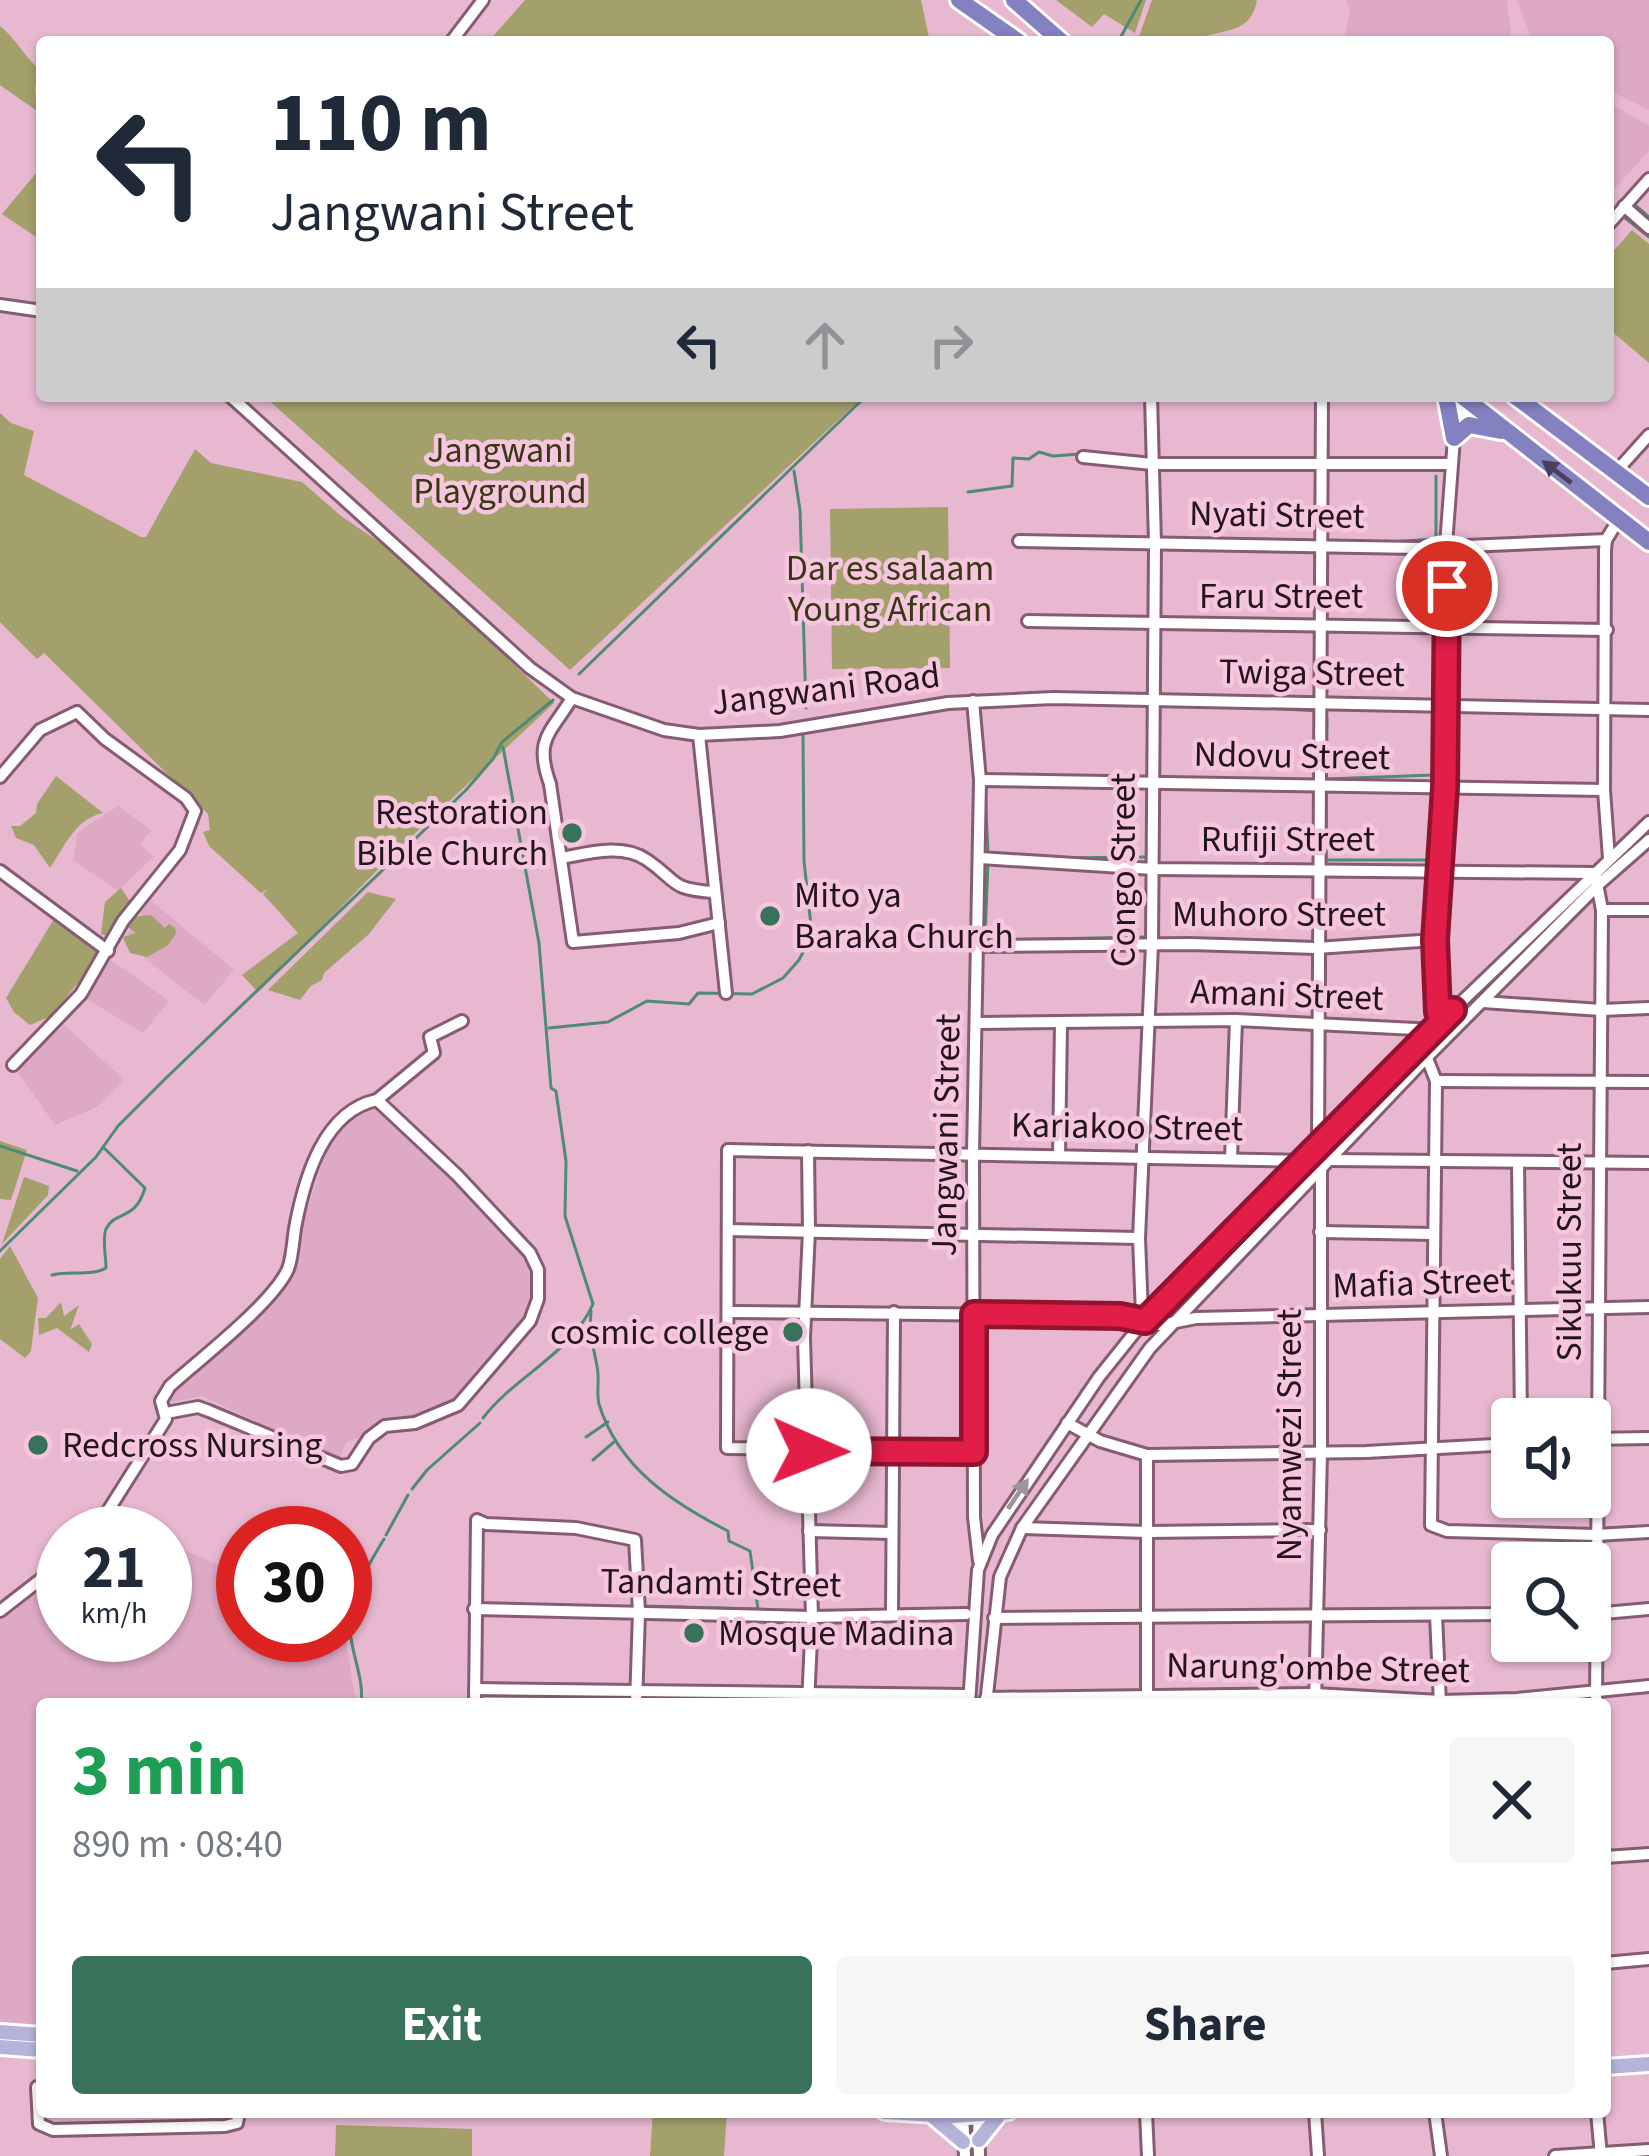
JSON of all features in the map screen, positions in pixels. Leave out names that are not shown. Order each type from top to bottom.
[{"type":"highway","points":[[959,0],[1010,36]]},
{"type":"highway","points":[[1014,0],[1055,36]]},
{"type":"highway","points":[[1447,402],[1454,438]]},
{"type":"highway","points":[[1472,402],[1649,542]]},
{"type":"highway","points":[[1523,402],[1649,497]]},
{"type":"highway","points":[[1454,438],[1469,425],[1508,433]]},
{"type":"main road","points":[[0,2032],[36,2035]]},
{"type":"main road","points":[[0,2047],[36,2050]]},
{"type":"main road","points":[[1611,2067],[1649,2064]]},
{"type":"main road","points":[[935,2118],[971,2148],[999,2118]]},
{"type":"street","points":[[456,36],[483,0]]},
{"type":"street","points":[[1614,218],[1649,179]]},
{"type":"street","points":[[1624,206],[1649,228]]},
{"type":"street","points":[[0,305],[36,310]]},
{"type":"street","name":"Jangwani Road","points":[[237,402],[495,638],[572,698],[664,730],[699,735],[780,731],[974,701]]},
{"type":"street","name":"Congo Street","points":[[1146,1319],[1140,1302],[1139,1238],[1151,1023],[1155,542],[1150,402]]},
{"type":"street","points":[[1318,1150],[1322,402]]},
{"type":"street","points":[[1453,1010],[1438,1012],[1435,940],[1445,787],[1447,545],[1454,438],[1465,402]]},
{"type":"street","points":[[1622,465],[1649,435]]},
{"type":"street","points":[[1083,458],[1152,464],[1452,464]]},
{"type":"street","points":[[1613,864],[1604,790],[1606,540],[1619,519]]},
{"type":"street","name":"Nyati Street","points":[[1019,541],[1320,547],[1606,540]]},
{"type":"street","name":"Faru Street","points":[[1028,621],[1607,630]]},
{"type":"street","name":"Twiga Street","points":[[974,701],[1079,697],[1649,710]]},
{"type":"street","points":[[572,698],[548,733],[542,755],[573,942],[679,933],[719,923]]},
{"type":"street","name":"Jangwani Street","points":[[974,701],[980,780],[973,1234],[979,1570]]},
{"type":"street","points":[[0,777],[40,730],[77,712],[196,811],[180,850],[123,921],[81,994],[13,1064]]},
{"type":"street","points":[[699,735],[726,993]]},
{"type":"street","name":"Ndovu Street","points":[[980,780],[1604,790]]},
{"type":"street","points":[[1613,864],[1649,822]]},
{"type":"street","points":[[986,1698],[1000,1577],[1022,1528],[1172,1324],[1325,1163],[1453,1010],[1613,864],[1649,840]]},
{"type":"street","points":[[562,858],[598,851],[633,854],[645,858],[681,890],[713,892]]},
{"type":"street","name":"Rufiji Street","points":[[980,858],[1153,869],[1442,870],[1597,878]]},
{"type":"street","points":[[0,871],[108,952]]},
{"type":"street","points":[[967,1698],[979,1570],[992,1534],[1067,1423],[1146,1319],[1423,1051],[1446,1038],[1483,1002],[1597,878]]},
{"type":"street","name":"Sikukuu Street","points":[[1596,1398],[1602,910],[1597,878]]},
{"type":"street","points":[[1602,910],[1649,910]]},
{"type":"street","name":"Muhoro Street","points":[[979,946],[1316,948],[1435,940]]},
{"type":"street","points":[[1483,1002],[1601,1010],[1649,1008]]},
{"type":"street","points":[[1231,1159],[1236,1020]]},
{"type":"street","name":"Amani Street","points":[[978,1023],[1236,1020],[1435,1029],[1446,1038]]},
{"type":"street","points":[[166,1413],[161,1401],[170,1386],[271,1292],[288,1268],[296,1220],[324,1138],[360,1105],[377,1100],[434,1053],[430,1037],[462,1021]]},
{"type":"street","points":[[1058,1155],[1061,1024]]},
{"type":"street","points":[[1423,1051],[1436,1081],[1429,1520],[1435,1529],[1596,1535],[1649,1532]]},
{"type":"street","points":[[1436,1081],[1649,1082]]},
{"type":"street","points":[[110,1506],[166,1413],[198,1407],[346,1466],[386,1426],[415,1423],[453,1409],[530,1322],[538,1270],[530,1253],[377,1100]]},
{"type":"street","name":"Kariakoo Street","points":[[729,1230],[728,1150],[1308,1161]]},
{"type":"street","points":[[808,1151],[804,1353],[812,1617],[808,1698]]},
{"type":"street","points":[[1518,1162],[1521,1398]]},
{"type":"street","points":[[1325,1163],[1649,1163]]},
{"type":"street","name":"Nyamwezi Street","points":[[1315,1698],[1320,1232],[1325,1163]]},
{"type":"street","points":[[974,1452],[728,1448],[729,1230],[1139,1238]]},
{"type":"street","points":[[1320,1232],[1433,1234]]},
{"type":"street","name":"Mafia Street","points":[[1172,1324],[1196,1318],[1649,1307]]},
{"type":"street","points":[[730,1312],[1120,1316],[1172,1324]]},
{"type":"street","points":[[892,1614],[893,1312]]},
{"type":"street","points":[[1067,1423],[1147,1455],[1491,1445]]},
{"type":"street","points":[[1611,1439],[1649,1438]]},
{"type":"street","points":[[1147,1455],[1147,1698]]},
{"type":"street","name":"Sikukuu Street","points":[[1596,1518],[1596,1542]]},
{"type":"street","points":[[475,1698],[477,1520],[598,1531],[629,1538],[638,1545],[636,1698]]},
{"type":"street","points":[[1022,1528],[1320,1530]]},
{"type":"street","points":[[809,1531],[892,1533]]},
{"type":"street","points":[[0,1611],[36,1583]]},
{"type":"street","name":"Tandamti Street","points":[[474,1609],[812,1617],[966,1614]]},
{"type":"street","points":[[1611,1612],[1649,1609]]},
{"type":"street","points":[[994,1618],[1491,1614]]},
{"type":"street","points":[[1436,1615],[1440,1698]]},
{"type":"street","name":"Sikukuu Street","points":[[1595,1662],[1596,1697]]},
{"type":"street","name":"Narung'ombe Street","points":[[1596,1697],[1649,1686]]},
{"type":"street","points":[[475,1689],[620,1698]]},
{"type":"street","points":[[1611,1857],[1649,1854]]},
{"type":"street","points":[[1611,1962],[1649,1959]]},
{"type":"street","points":[[39,2118],[39,2124],[53,2130],[226,2126],[237,2123],[238,2118]]},
{"type":"street","points":[[970,2118],[971,2148]]},
{"type":"street","points":[[1146,2118],[1148,2156]]},
{"type":"street","points":[[1315,2118],[1318,2156]]},
{"type":"street","points":[[1436,2118],[1441,2156]]},
{"type":"street","points":[[1598,2118],[1601,2155]]},
{"type":"street","points":[[1555,2156],[1649,2150]]},
{"type":"shaded area","points":[[1346,0],[1507,0],[1511,36],[1344,36],[1350,11]]},
{"type":"shaded area","points":[[1517,0],[1649,0],[1649,110],[1614,93],[1614,36],[1530,36]]},
{"type":"shaded area","points":[[1614,106],[1649,126],[1649,151],[1614,189]]},
{"type":"shaded area","points":[[118,806],[151,830],[140,845],[154,856],[118,891],[73,860],[78,832]]},
{"type":"shaded area","points":[[150,900],[234,970],[204,1005],[123,941]]},
{"type":"shaded area","points":[[111,960],[169,1001],[143,1033],[85,998]]},
{"type":"shaded area","points":[[65,1025],[124,1080],[97,1107],[55,1125],[17,1071],[35,1048]]},
{"type":"shaded area","points":[[380,1104],[535,1262],[536,1298],[527,1318],[458,1404],[346,1442],[339,1461],[202,1396],[169,1403],[294,1274],[301,1230],[330,1140],[354,1114]]},
{"type":"shaded area","points":[[192,1553],[216,1564],[216,1662],[349,1662],[355,1698],[36,1698],[36,2026],[0,2023],[0,1617],[36,1591],[36,1662],[192,1662]]},
{"type":"green space","points":[[525,0],[921,0],[929,36],[493,36]]},
{"type":"green space","points":[[1056,0],[1146,0],[1135,33],[1104,14],[1092,27]]},
{"type":"green space","points":[[1152,0],[1257,0],[1245,23],[1232,29],[1206,36],[1139,36]]},
{"type":"green space","points":[[0,26],[36,66],[36,110],[0,85]]},
{"type":"green space","points":[[36,173],[36,237],[2,214]]},
{"type":"green space","points":[[1632,230],[1649,244],[1649,363],[1614,333],[1614,250]]},
{"type":"green space","name":"Jangwani Playground","points":[[271,402],[858,402],[570,670]]},
{"type":"green space","points":[[0,413],[11,423],[34,431],[24,475],[141,537],[146,537],[195,449],[211,463],[302,482],[341,516],[403,558],[554,703],[393,854],[258,992],[242,975],[298,933],[263,894],[268,889],[261,893],[209,846],[203,832],[210,830],[208,814],[44,653],[37,659],[0,622]]},
{"type":"green space","name":"Dar es salaam Young African","points":[[948,507],[950,668],[832,669],[830,509]]},
{"type":"green space","points":[[56,776],[103,813],[78,827],[50,868],[34,845],[16,838],[11,826],[20,826],[36,813]]},
{"type":"green space","points":[[121,888],[131,903],[125,907],[131,917],[151,915],[165,928],[169,924],[175,928],[167,946],[147,957],[130,953],[123,937],[136,933],[119,921],[115,939],[101,934],[105,902]]},
{"type":"green space","points":[[368,892],[396,899],[369,934],[300,1000],[268,990]]},
{"type":"green space","points":[[54,919],[104,951],[51,1016],[30,1025],[6,998]]},
{"type":"green space","points":[[0,1141],[27,1150],[11,1200],[0,1199]]},
{"type":"green space","points":[[24,1177],[49,1186],[48,1195],[2,1244]]},
{"type":"green space","points":[[10,1246],[38,1298],[31,1351],[25,1358],[0,1339],[0,1259]]},
{"type":"green space","points":[[61,1302],[64,1316],[79,1305],[70,1330],[79,1324],[92,1344],[89,1352],[57,1328],[39,1335],[38,1318],[46,1318]]},
{"type":"green space","points":[[653,2118],[727,2118],[724,2156],[650,2156]]},
{"type":"green space","points":[[336,2125],[472,2129],[472,2156],[335,2156]]},
{"type":"waterway","points":[[1121,36],[1141,0]]},
{"type":"waterway","points":[[1635,205],[1649,217]]},
{"type":"waterway","points":[[1624,217],[1649,237]]},
{"type":"waterway","points":[[579,674],[860,402]]},
{"type":"waterway","points":[[968,492],[1012,486],[1013,458],[1029,459],[1039,452],[1080,454]]},
{"type":"waterway","points":[[1120,456],[1142,457]]},
{"type":"waterway","points":[[794,471],[800,510],[806,708]]},
{"type":"waterway","points":[[1388,542],[1436,539],[1436,476]]},
{"type":"waterway","points":[[0,1251],[96,1157],[118,1126],[165,1079],[466,790],[502,742],[553,700]]},
{"type":"waterway","points":[[1245,707],[1318,711]]},
{"type":"waterway","points":[[1327,719],[1326,779],[1433,775],[1435,725]]},
{"type":"waterway","points":[[549,1028],[608,1022],[647,1001],[689,1004],[698,993],[752,994],[783,978],[799,960],[812,935],[804,861],[803,736]]},
{"type":"waterway","points":[[483,1418],[571,1337],[593,1304],[565,1216],[566,1161],[556,1091],[551,1088],[539,943],[503,747]]},
{"type":"waterway","points":[[1432,788],[1434,860],[1326,860],[1326,791],[1432,788]]},
{"type":"waterway","points":[[985,789],[988,852]]},
{"type":"waterway","points":[[1054,858],[1147,857]]},
{"type":"waterway","points":[[988,861],[985,940],[1148,937]]},
{"type":"waterway","points":[[0,1146],[77,1171]]},
{"type":"waterway","points":[[52,1275],[106,1268],[106,1229],[141,1199],[145,1188],[103,1147]]},
{"type":"waterway","points":[[591,1311],[599,1404],[620,1447],[669,1496],[728,1531],[729,1541],[750,1551],[758,1609],[645,1606]]},
{"type":"waterway","points":[[586,1437],[608,1422]]},
{"type":"waterway","points":[[412,1489],[480,1423]]},
{"type":"waterway","points":[[593,1460],[614,1442]]},
{"type":"waterway","points":[[386,1535],[408,1495]]},
{"type":"waterway","points":[[362,1698],[351,1612],[358,1586],[384,1539]]},
{"type":"place","name":"Restoration Bible Church","points":[[572,833]]},
{"type":"place","name":"Mito ya Baraka Church","points":[[770,916]]},
{"type":"place","name":"cosmic college","points":[[793,1332]]},
{"type":"place","name":"Redcross Nursing","points":[[38,1445]]},
{"type":"place","name":"Mosque Madina","points":[[694,1633]]},
{"type":"route","points":[[809,1451],[974,1452],[974,1314],[1120,1316],[1145,1321],[1453,1010],[1438,1012],[1435,940],[1445,787],[1447,586]]}]
